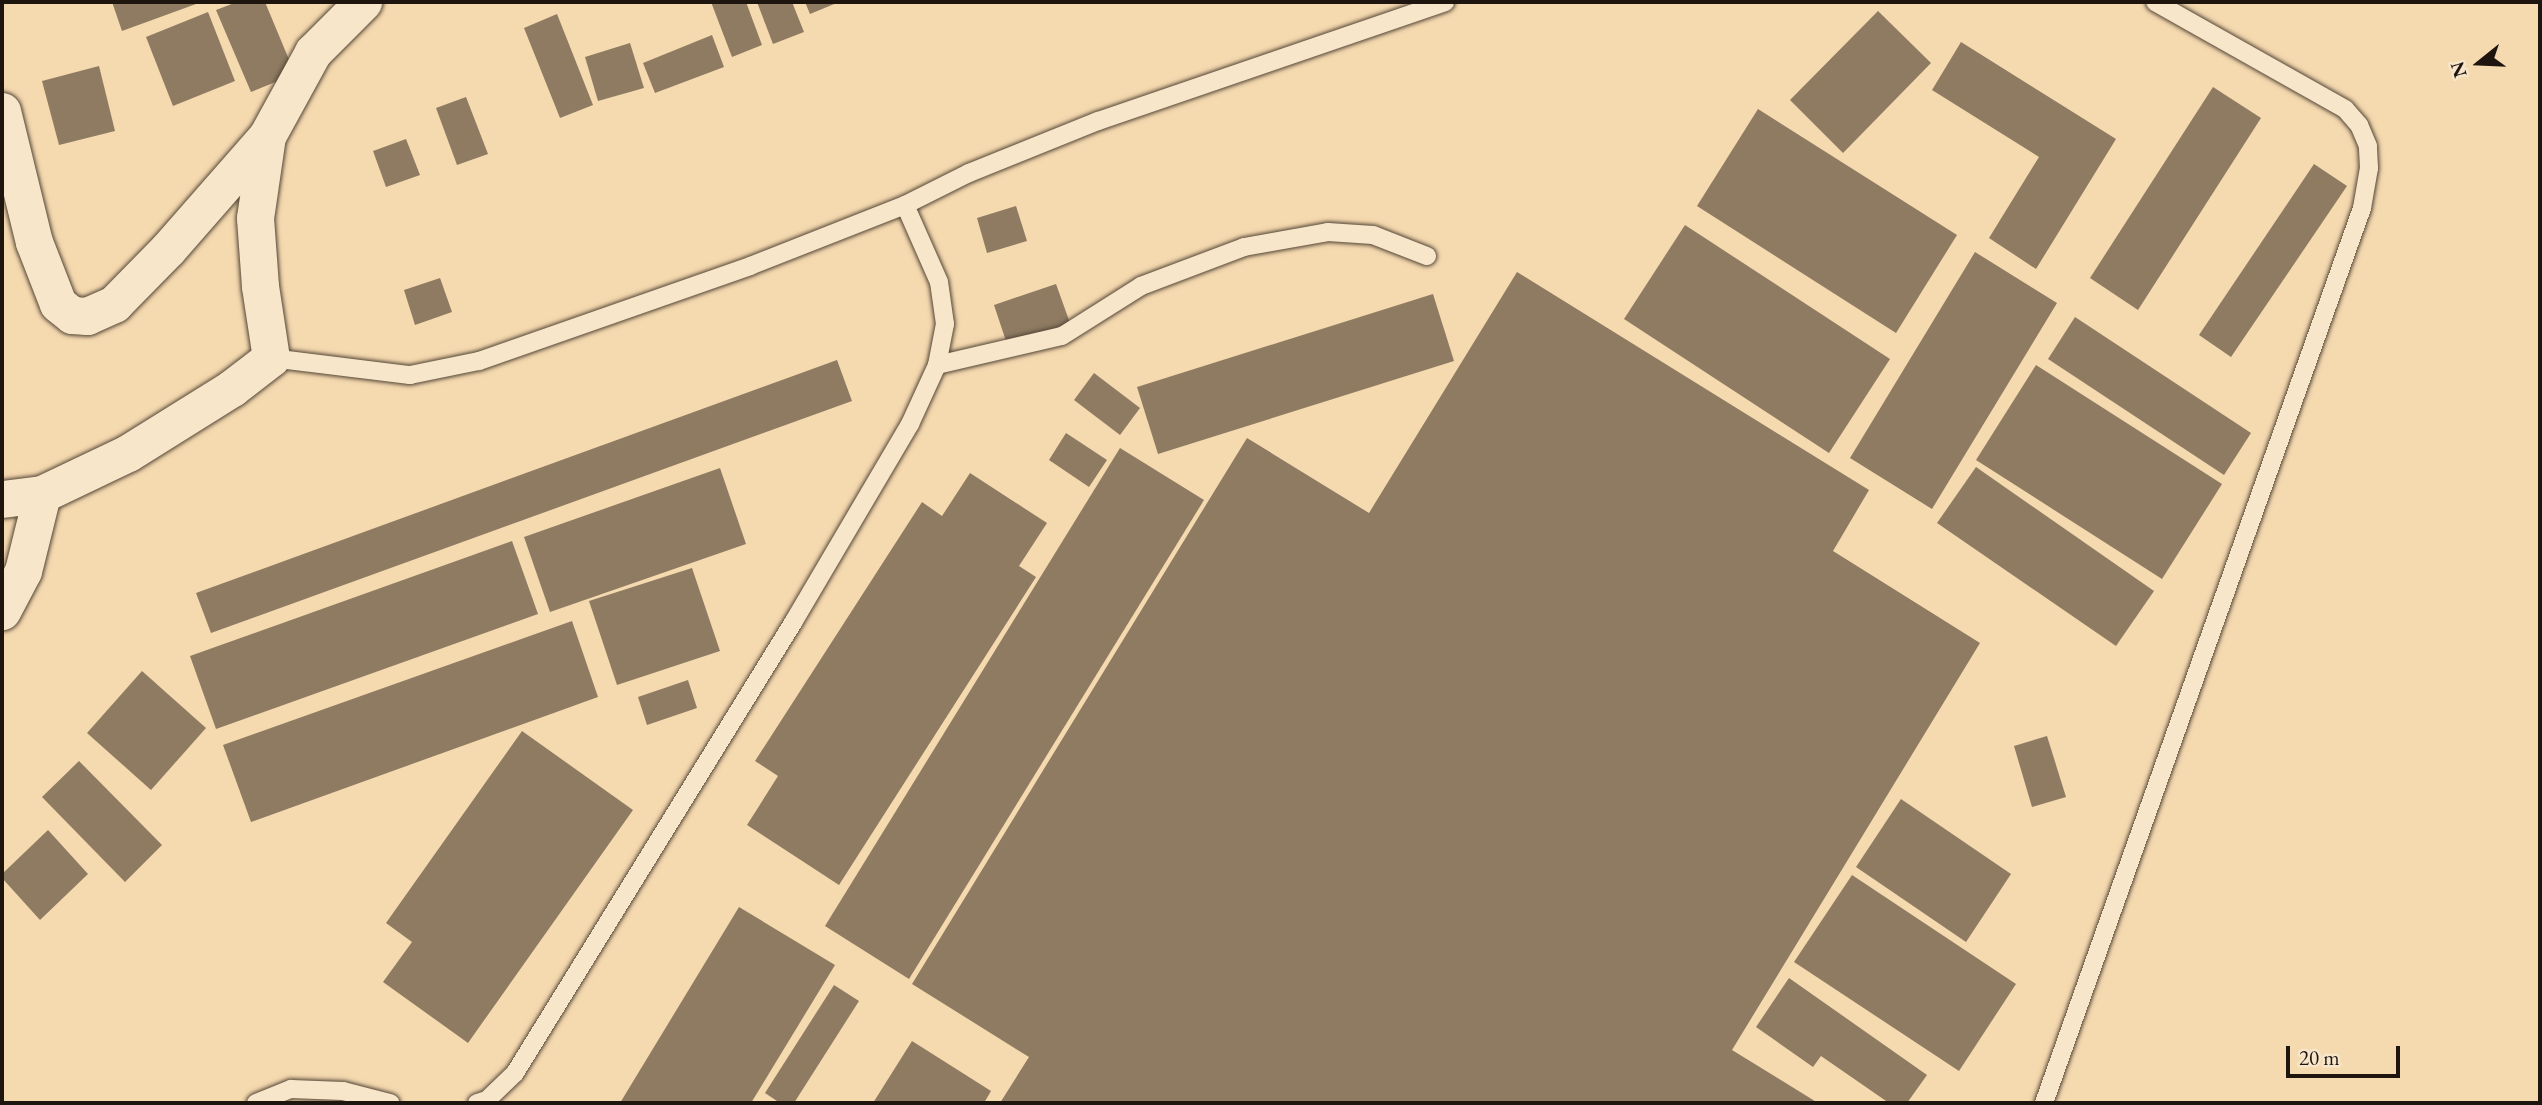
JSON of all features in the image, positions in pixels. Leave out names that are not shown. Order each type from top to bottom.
[{"type":"street","points":[[2,111],[34,242],[58,304],[72,315],[87,316],[114,304],[267,136],[313,52],[363,2]]},
{"type":"street","points":[[2,499],[42,494],[128,453],[232,388],[271,358],[260,286],[255,218],[267,136]]},
{"type":"street","points":[[2,611],[23,571],[42,494]]},
{"type":"lane","points":[[271,358],[410,375],[479,361],[750,266],[905,205],[969,173],[1098,121],[1445,2]]},
{"type":"lane","points":[[2044,1103],[2362,208],[2369,168],[2368,146],[2359,125],[2345,109],[2155,2]]},
{"type":"lane","points":[[477,1103],[487,1100],[515,1073],[794,621],[910,424],[937,365],[945,324],[939,282],[905,205]]},
{"type":"lane","points":[[937,365],[1062,337],[1141,286],[1244,247],[1328,232],[1373,235],[1427,256]]},
{"type":"lane","points":[[256,1103],[291,1089],[343,1091],[390,1103]]},
{"type":"building","points":[[112,2],[196,2],[196,4],[122,31]]},
{"type":"building","points":[[237,2],[265,2],[295,74],[251,92],[216,10]]},
{"type":"building","points":[[711,2],[746,2],[762,45],[732,57]]},
{"type":"building","points":[[757,2],[792,2],[804,32],[773,44]]},
{"type":"building","points":[[805,2],[839,2],[810,14]]},
{"type":"building","points":[[1878,11],[1931,63],[1843,153],[1790,100]]},
{"type":"building","points":[[208,12],[235,81],[173,106],[146,37]]},
{"type":"building","points":[[557,14],[593,105],[560,118],[524,28]]},
{"type":"building","points":[[712,35],[724,67],[655,93],[643,63]]},
{"type":"building","points":[[1961,42],[2116,139],[2036,269],[1989,238],[2039,157],[1932,90]]},
{"type":"building","points":[[630,43],[644,88],[598,101],[585,57]]},
{"type":"building","points":[[99,66],[115,131],[59,145],[42,81]]},
{"type":"building","points":[[2213,87],[2261,118],[2138,310],[2090,278]]},
{"type":"building","points":[[466,97],[488,154],[457,165],[436,108]]},
{"type":"building","points":[[1758,109],[1957,235],[1896,333],[1697,206]]},
{"type":"building","points":[[406,139],[420,175],[386,187],[373,151]]},
{"type":"building","points":[[2314,164],[2347,186],[2231,357],[2199,335]]},
{"type":"building","points":[[1016,206],[1027,241],[987,253],[977,218]]},
{"type":"building","points":[[1685,225],[1890,359],[1829,453],[1624,319]]},
{"type":"building","points":[[1975,252],[2057,303],[1932,509],[1850,458]]},
{"type":"building","points":[[1517,272],[1869,490],[1833,551],[1980,643],[1732,1050],[1818,1103],[1000,1103],[1029,1057],[912,984],[1247,438],[1369,513]]},
{"type":"building","points":[[440,278],[452,312],[415,325],[404,290]]},
{"type":"building","points":[[1056,284],[1070,323],[1007,344],[994,305]]},
{"type":"building","points":[[1433,294],[1454,361],[1158,454],[1137,387]]},
{"type":"building","points":[[2075,317],[2251,433],[2224,475],[2048,359]]},
{"type":"building","points":[[837,360],[852,401],[211,633],[196,593]]},
{"type":"building","points":[[2036,365],[2222,484],[2162,579],[1976,460]]},
{"type":"building","points":[[1094,373],[1140,408],[1120,435],[1074,400]]},
{"type":"building","points":[[1066,433],[1107,460],[1089,487],[1049,460]]},
{"type":"building","points":[[1120,448],[1204,500],[909,979],[825,926]]},
{"type":"building","points":[[1976,467],[2154,591],[2116,646],[1937,523]]},
{"type":"building","points":[[720,468],[746,544],[550,612],[524,537]]},
{"type":"building","points":[[970,473],[1047,523],[1019,566],[1036,577],[839,885],[747,825],[778,776],[755,761],[922,502],[942,516]]},
{"type":"building","points":[[512,541],[538,614],[216,729],[190,656]]},
{"type":"building","points":[[692,568],[720,651],[617,685],[589,601]]},
{"type":"building","points":[[572,621],[598,697],[251,822],[223,745]]},
{"type":"building","points":[[142,671],[206,728],[151,790],[87,733]]},
{"type":"building","points":[[688,680],[697,708],[647,725],[638,697]]},
{"type":"building","points":[[522,731],[633,810],[468,1043],[383,982],[412,942],[386,923]]},
{"type":"building","points":[[2047,736],[2066,797],[2032,807],[2014,746]]},
{"type":"building","points":[[79,761],[162,845],[125,882],[42,797]]},
{"type":"building","points":[[1901,799],[2011,874],[1966,942],[1856,867]]},
{"type":"building","points":[[48,830],[88,874],[40,920],[2,878],[2,874]]},
{"type":"building","points":[[1852,875],[2016,984],[1959,1071],[1794,962]]},
{"type":"building","points":[[739,907],[835,965],[751,1103],[620,1103]]},
{"type":"building","points":[[1789,978],[1927,1075],[1907,1103],[1889,1103],[1821,1056],[1813,1067],[1756,1027]]},
{"type":"building","points":[[834,985],[859,1001],[794,1103],[780,1103],[765,1093]]},
{"type":"building","points":[[912,1041],[991,1091],[984,1103],[873,1103]]}]
